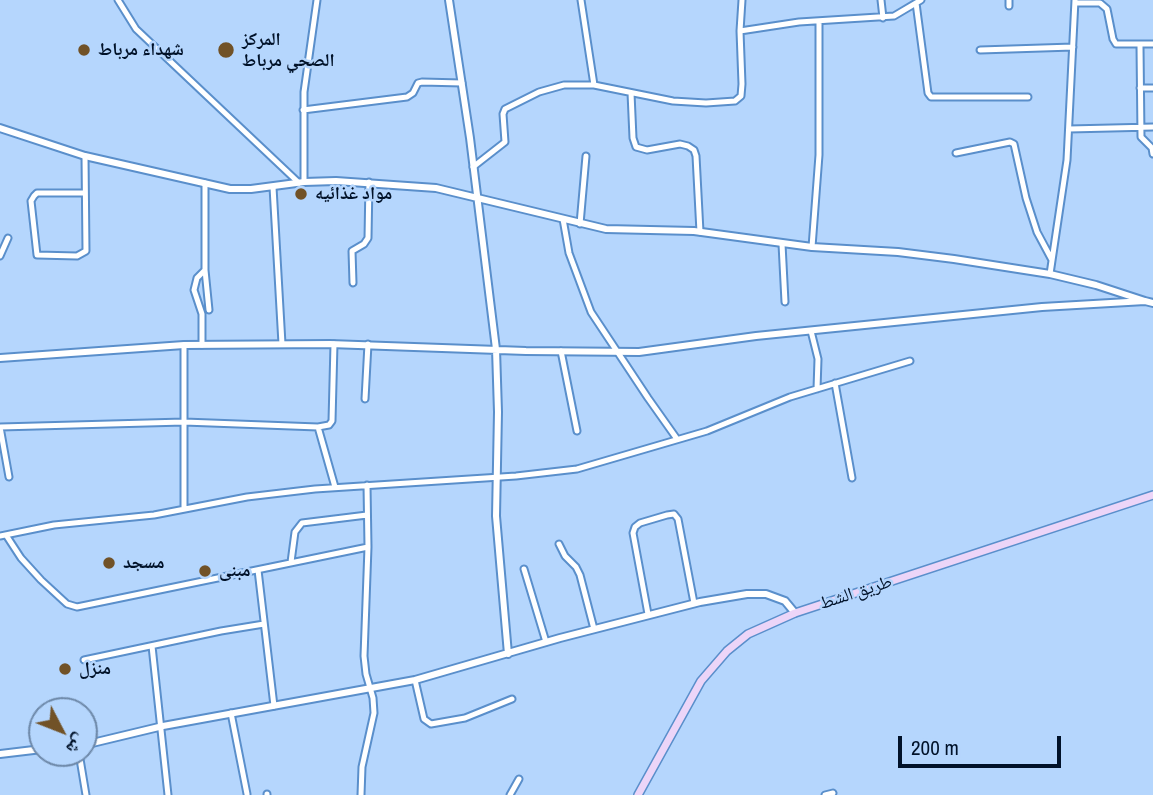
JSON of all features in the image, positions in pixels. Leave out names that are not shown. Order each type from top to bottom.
[{"type":"main road","name":"طريق الشط","points":[[638,795],[709,670],[748,634],[795,613],[1153,495]]},
{"type":"street","points":[[118,0],[136,29],[302,182]]},
{"type":"street","points":[[302,182],[303,110],[317,0]]},
{"type":"street","points":[[449,0],[496,349],[498,561],[508,654]]},
{"type":"street","points":[[581,0],[594,85]]},
{"type":"street","points":[[473,167],[505,142],[503,114],[509,105],[547,88],[594,85],[673,101],[735,101],[741,96],[743,84],[741,0]]},
{"type":"street","points":[[881,0],[883,18]]},
{"type":"street","points":[[740,31],[819,21],[883,18],[894,16],[918,1],[928,93],[931,97],[1028,97]]},
{"type":"street","points":[[1050,274],[1069,129],[1075,1],[1100,2],[1107,9],[1116,44],[1153,44]]},
{"type":"street","points":[[812,247],[820,155],[819,21]]},
{"type":"street","points":[[1140,46],[1141,137],[1152,148],[1153,154]]},
{"type":"street","points":[[980,50],[1073,47]]},
{"type":"street","points":[[303,110],[407,97],[413,93],[418,83],[422,82],[462,83]]},
{"type":"street","points":[[1140,88],[1153,88]]},
{"type":"street","points":[[631,93],[633,138],[636,147],[647,150],[680,144],[694,150],[700,232]]},
{"type":"street","points":[[1069,129],[1153,127]]},
{"type":"street","points":[[0,128],[85,156],[230,188],[273,187],[302,182],[369,182],[436,188],[606,229],[700,232],[782,244],[898,252],[1050,274],[1108,288],[1153,303]]},
{"type":"street","points":[[956,153],[1010,142],[1014,145],[1037,232],[1052,260]]},
{"type":"street","points":[[84,193],[33,195],[31,201],[37,255],[77,256],[86,251],[85,156]]},
{"type":"street","points":[[580,224],[586,156]]},
{"type":"street","points":[[353,283],[352,251],[364,244],[368,238],[369,182]]},
{"type":"street","points":[[205,183],[205,270],[209,310]]},
{"type":"street","points":[[273,187],[282,344]]},
{"type":"street","points":[[563,219],[569,253],[588,306],[677,439]]},
{"type":"street","points":[[0,256],[8,238]]},
{"type":"street","points":[[782,244],[785,302]]},
{"type":"street","points":[[202,345],[202,314],[194,290],[197,278],[205,270]]},
{"type":"street","points":[[0,358],[184,345],[368,344],[561,351],[660,350],[1042,307],[1145,301]]},
{"type":"street","points":[[811,331],[818,359],[817,389]]},
{"type":"street","points":[[9,477],[0,427],[184,422],[317,427],[328,425],[332,421],[334,344]]},
{"type":"street","points":[[365,398],[368,344]]},
{"type":"street","points":[[184,345],[184,508]]},
{"type":"street","points":[[561,351],[577,431]]},
{"type":"street","points":[[368,547],[96,604],[74,606],[67,604],[35,574],[3,536],[54,525],[154,514],[247,497],[335,487],[577,469],[707,430],[772,403],[910,361]]},
{"type":"street","points":[[835,383],[852,478]]},
{"type":"street","points":[[317,427],[335,487]]},
{"type":"street","points":[[361,795],[362,767],[374,713],[364,656],[367,485]]},
{"type":"street","points":[[291,562],[295,533],[302,523],[367,514]]},
{"type":"street","points":[[648,614],[632,537],[634,529],[640,523],[673,514],[680,526],[694,603]]},
{"type":"street","points":[[559,544],[565,556],[578,570],[594,629]]},
{"type":"street","points":[[524,569],[546,642]]},
{"type":"street","points":[[258,570],[274,706]]},
{"type":"street","points":[[98,742],[163,726],[415,680],[694,603],[747,594],[766,594],[785,601],[795,613]]},
{"type":"street","points":[[84,660],[264,624]]},
{"type":"street","points":[[152,646],[163,726],[168,795]]},
{"type":"street","points":[[415,680],[424,719],[431,724],[465,718],[512,699]]},
{"type":"street","points":[[231,713],[247,794]]},
{"type":"street","points":[[0,754],[28,751]]},
{"type":"street","points":[[81,767],[86,795]]},
{"type":"street","points":[[510,795],[519,779]]},
{"type":"street","points":[[825,795],[833,793]]},
{"type":"place","name":"شهداء مرباط","points":[[84,50]]},
{"type":"place","name":"المركز الصحي مرباط","points":[[226,50]]},
{"type":"place","name":"مواد غذائيه","points":[[301,194]]},
{"type":"place","name":"مسجد","points":[[109,563]]},
{"type":"place","name":"مبنى","points":[[205,571]]},
{"type":"place","name":"منزل","points":[[65,669]]}]
